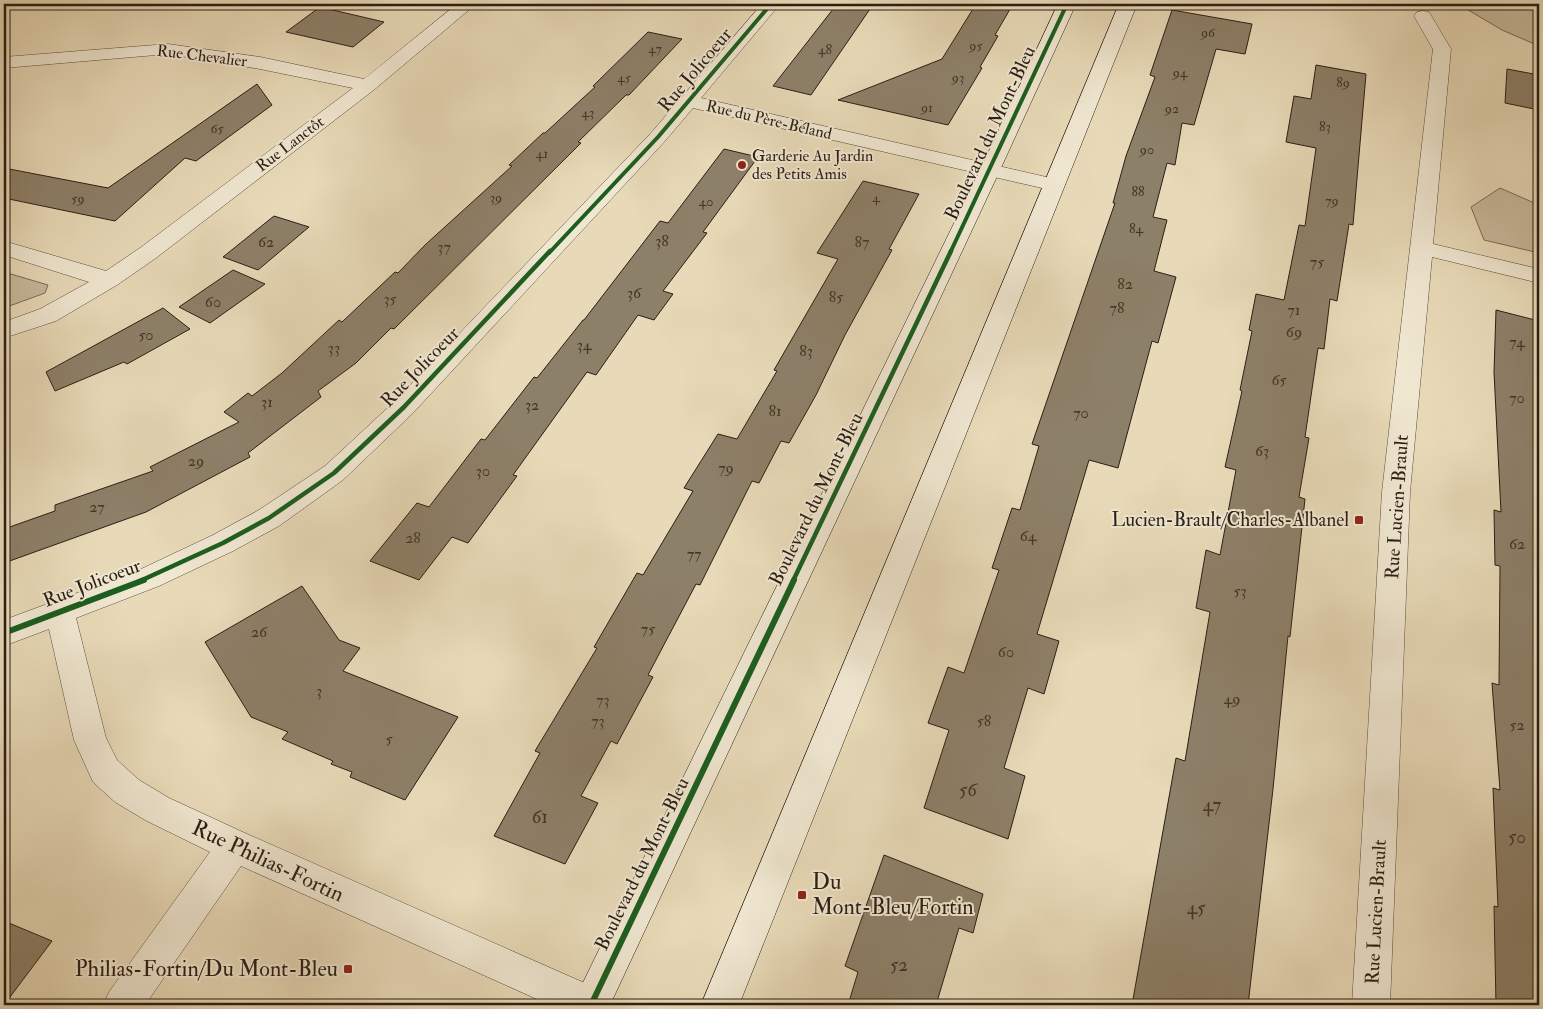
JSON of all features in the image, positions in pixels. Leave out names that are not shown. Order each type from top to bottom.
[{"type":"street","name":"Rue Lanctôt","points":[[4,330],[48,314],[109,280],[148,253],[368,85],[467,4]]},
{"type":"street","name":"Rue Jolicoeur","points":[[4,633],[149,578],[223,544],[269,518],[334,473],[404,407],[658,137],[771,4]]},
{"type":"street","name":"Boulevard du Mont-Bleu","points":[[591,1005],[990,170],[1067,4]]},
{"type":"street","points":[[720,1005],[1128,4]]},
{"type":"street","name":"Rue Lucien-Brault","points":[[1371,1005],[1396,492],[1442,49],[1422,16]]},
{"type":"street","name":"Rue Chevalier","points":[[4,62],[168,49],[260,63],[368,85]]},
{"type":"street","name":"Rue du Père-Béland","points":[[688,101],[1055,185]]},
{"type":"street","points":[[4,248],[109,280]]},
{"type":"street","points":[[1422,248],[1539,276]]},
{"type":"street","name":"Rue Philias-Fortin","points":[[60,612],[90,740],[105,771],[127,791],[157,810],[235,846],[591,1005]]},
{"type":"street","points":[[122,1005],[204,887],[235,846]]},
{"type":"shaded area","points":[[1458,4],[1539,4],[1539,46],[1502,30]]},
{"type":"shaded area","points":[[1500,188],[1539,205],[1539,253],[1484,240],[1471,207]]},
{"type":"shaded area","points":[[4,272],[48,285],[45,293],[4,308]]},
{"type":"building","points":[[837,4],[870,9],[811,95],[773,86]]},
{"type":"building","points":[[976,4],[1013,4],[995,35],[998,36],[980,67],[982,68],[948,125],[838,100],[942,59]]},
{"type":"building","points":[[320,7],[384,22],[353,47],[286,32]]},
{"type":"building","points":[[1172,10],[1252,24],[1245,54],[1216,49],[1194,125],[1182,123],[1175,165],[1167,163],[1153,217],[1167,220],[1154,271],[1176,277],[1158,343],[1152,341],[1118,468],[1089,460],[1037,634],[1059,641],[1044,694],[1028,688],[1004,768],[1025,776],[1008,839],[924,808],[949,730],[928,723],[948,667],[964,673],[999,570],[992,568],[1012,508],[1020,510],[1039,446],[1032,444],[1115,203],[1113,203],[1126,156],[1155,77],[1150,75]]},
{"type":"building","points":[[648,32],[682,39],[629,95],[626,95],[578,142],[581,143],[394,329],[391,328],[356,363],[318,391],[321,397],[248,453],[250,457],[146,512],[4,563],[4,529],[55,511],[55,505],[153,471],[150,467],[239,422],[224,412],[248,393],[252,396],[282,373],[339,320],[342,322],[395,272],[398,273],[425,245],[512,166],[509,165],[595,87],[593,86]]},
{"type":"building","points":[[1316,65],[1366,74],[1353,225],[1349,224],[1337,301],[1330,299],[1324,349],[1318,348],[1305,437],[1309,438],[1299,497],[1305,499],[1290,637],[1288,636],[1273,789],[1248,1005],[1132,1005],[1176,758],[1185,761],[1210,612],[1196,608],[1206,550],[1220,555],[1236,470],[1225,467],[1242,391],[1240,390],[1252,331],[1249,330],[1256,294],[1284,300],[1299,225],[1305,226],[1316,148],[1286,142],[1294,96],[1311,99]]},
{"type":"building","points":[[1507,69],[1539,75],[1539,110],[1505,103]]},
{"type":"building","points":[[257,84],[272,105],[196,161],[185,158],[115,221],[4,198],[4,168],[108,188]]},
{"type":"building","points":[[724,149],[758,157],[703,232],[707,233],[663,291],[673,294],[654,320],[638,315],[596,375],[587,372],[513,475],[517,476],[468,543],[452,537],[419,580],[370,561],[417,503],[429,507],[481,439],[485,440],[534,377],[537,378],[584,320],[660,221],[668,223]]},
{"type":"building","points":[[863,181],[919,194],[889,249],[892,250],[845,335],[816,395],[789,443],[781,441],[759,483],[752,481],[700,585],[696,584],[648,675],[653,677],[617,744],[611,741],[581,796],[598,803],[565,864],[494,836],[540,753],[535,751],[597,648],[594,647],[637,573],[643,575],[693,491],[684,488],[718,434],[737,439],[777,371],[774,370],[838,259],[817,253]]},
{"type":"building","points":[[274,216],[309,227],[258,270],[223,257]]},
{"type":"building","points":[[233,270],[265,284],[210,323],[179,307]]},
{"type":"building","points":[[163,308],[190,329],[127,364],[124,362],[55,391],[46,372]]},
{"type":"building","points":[[1496,310],[1539,321],[1539,1005],[1496,1005],[1494,906],[1498,907],[1493,788],[1500,790],[1492,683],[1499,685],[1500,566],[1495,565],[1494,510],[1501,512],[1494,372]]},
{"type":"building","points":[[302,586],[339,640],[360,648],[343,671],[458,717],[405,800],[350,777],[352,772],[331,764],[333,761],[282,739],[288,732],[251,717],[205,642]]},
{"type":"building","points":[[884,855],[983,894],[973,933],[959,928],[936,1005],[848,1005],[858,972],[845,966]]},
{"type":"building","points":[[4,921],[52,941],[4,1005]]},
{"type":"cycle path","points":[[4,633],[149,578],[223,543],[269,518],[334,473],[404,407],[658,137],[771,4]]},
{"type":"cycle path","points":[[591,1005],[990,170],[1067,4]]},
{"type":"place","name":"Garderie Au Jardin des Petits Amis","points":[[742,165]]},
{"type":"place","name":"Lucien-Brault/Charles-Albanel","points":[[1359,520]]},
{"type":"place","name":"Du Mont-Bleu/Fortin","points":[[802,895]]},
{"type":"place","name":"Philias-Fortin/Du Mont-Bleu","points":[[348,969]]}]
